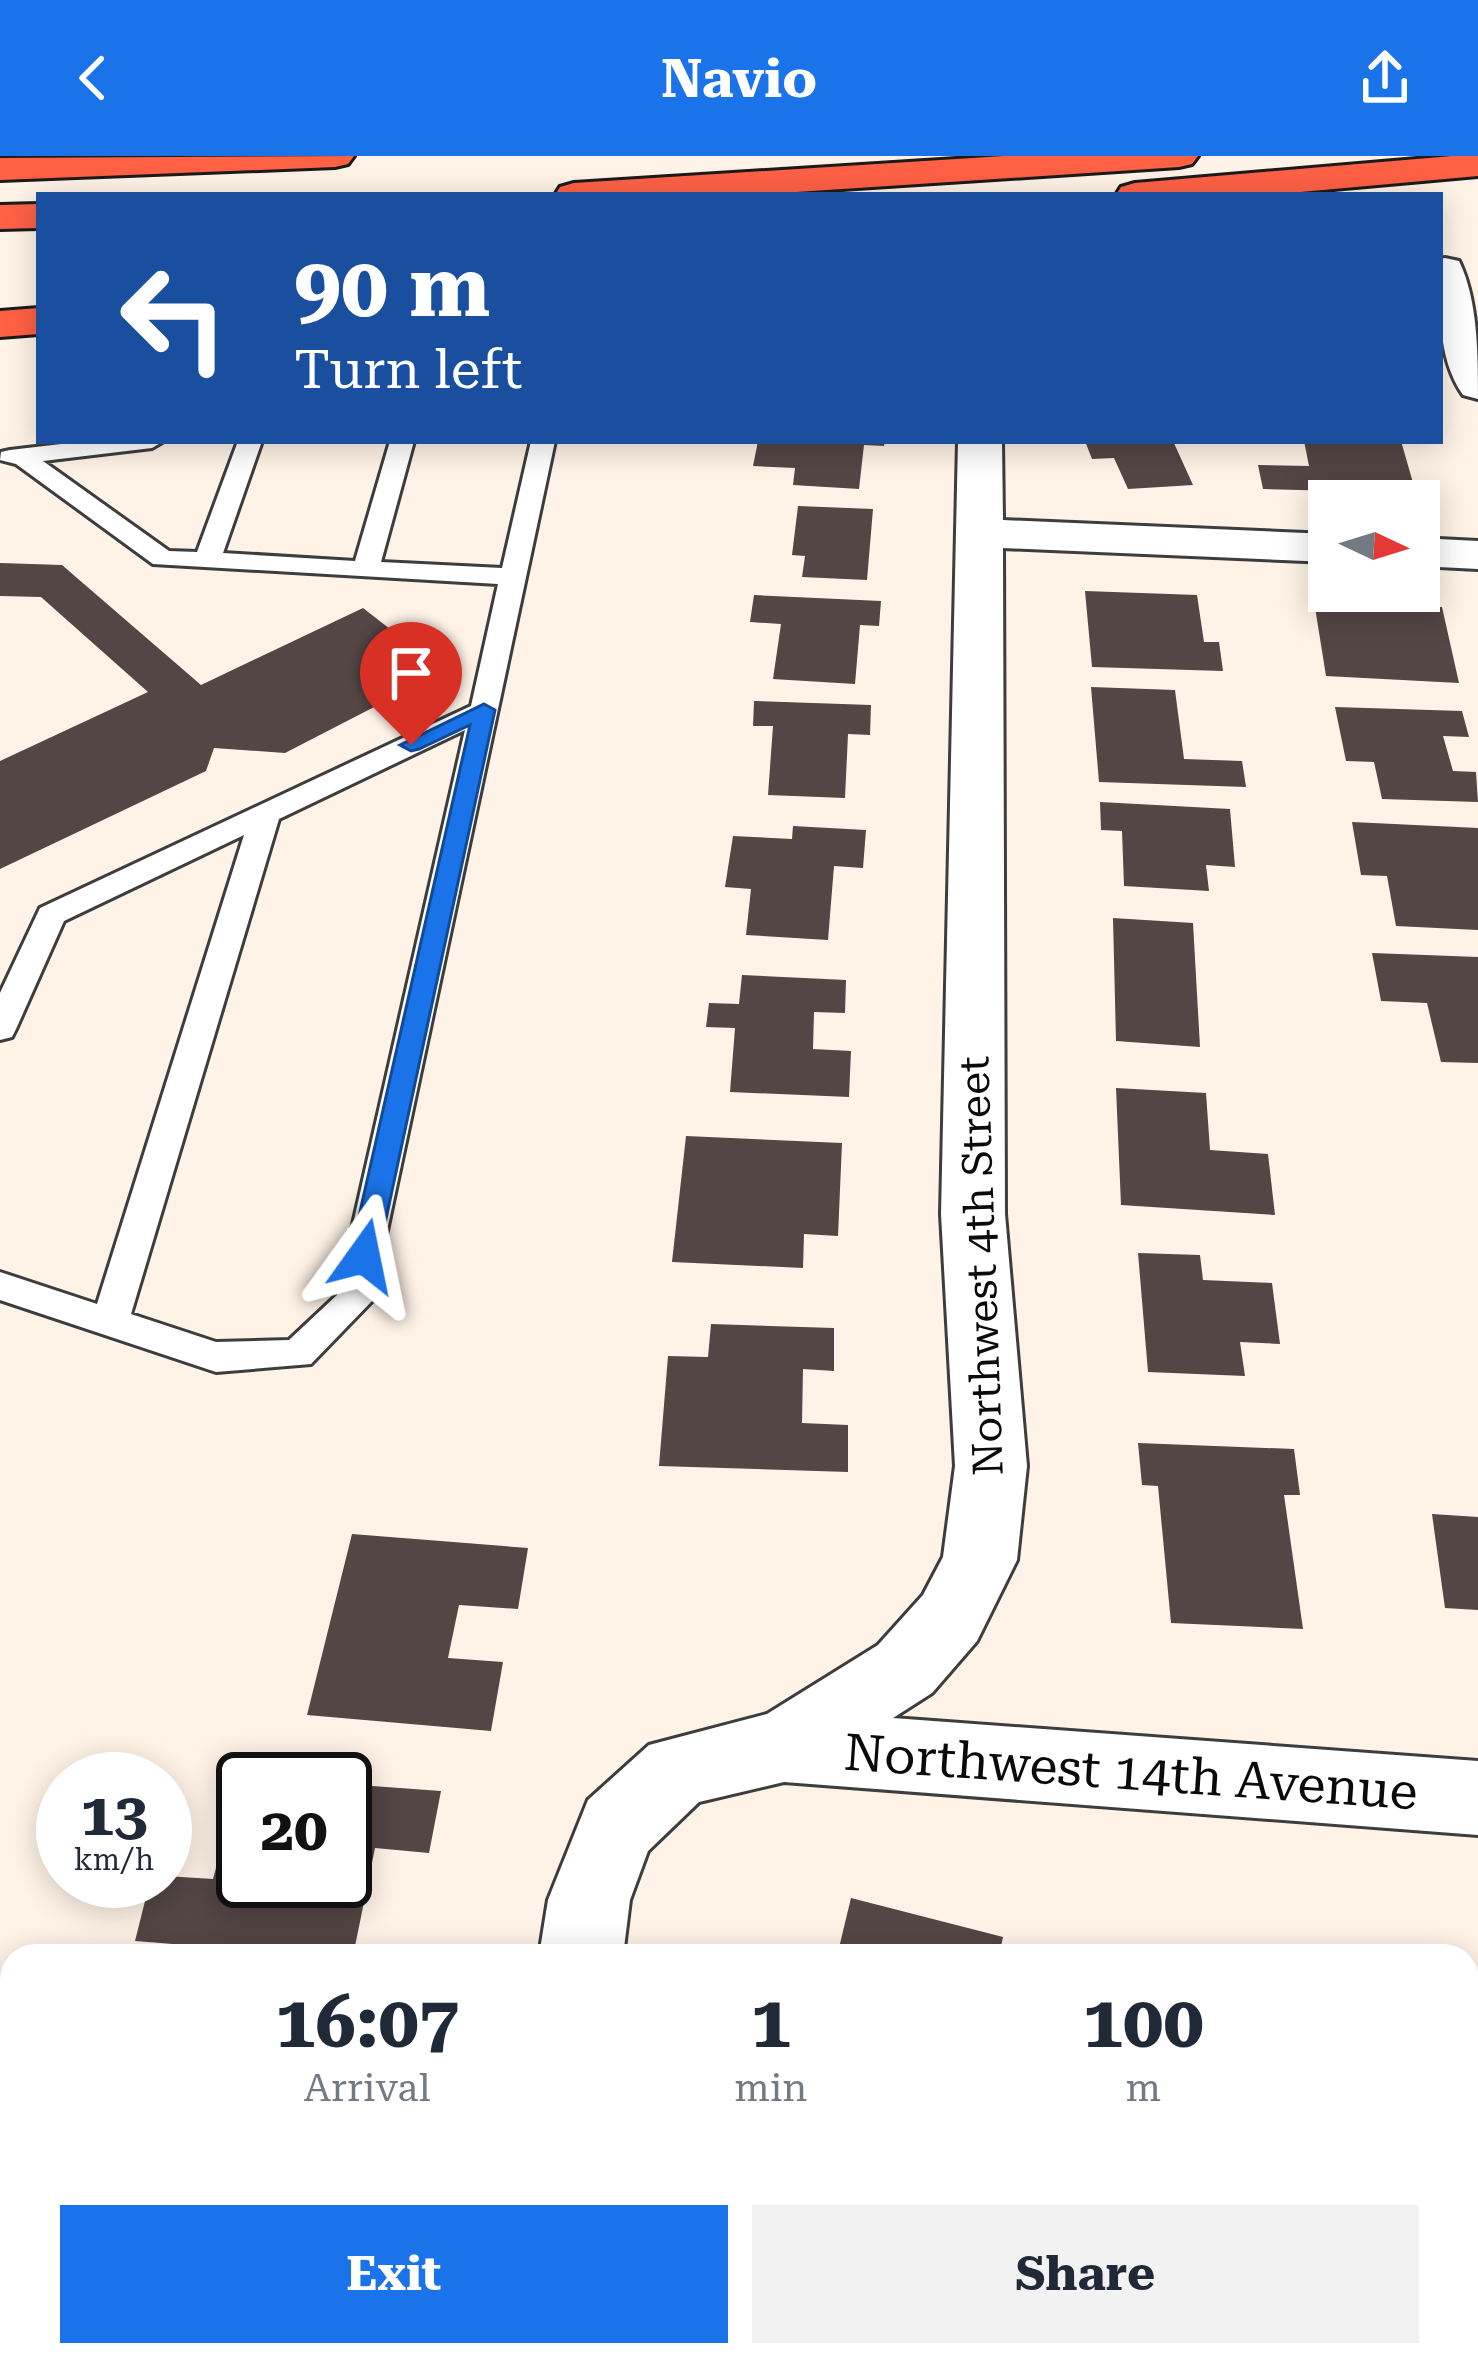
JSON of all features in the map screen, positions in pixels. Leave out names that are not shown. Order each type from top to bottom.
[{"type":"highway","points":[[0,169],[335,156]]},
{"type":"highway","points":[[621,192],[1179,156]]},
{"type":"highway","points":[[1170,192],[1469,166]]},
{"type":"highway","points":[[1283,192],[1469,166]]},
{"type":"highway","points":[[0,217],[36,216]]},
{"type":"highway","points":[[0,254],[36,253]]},
{"type":"highway","points":[[0,324],[36,321]]},
{"type":"street","points":[[1445,270],[1478,386]]},
{"type":"street","name":"Northwest 4th Street","points":[[583,1944],[589,1900],[617,1827],[677,1771],[784,1746],[905,1669],[950,1618],[980,1560],[992,1466],[973,1214],[980,444]]},
{"type":"street","points":[[979,533],[1308,547]]},
{"type":"street","points":[[1440,553],[1478,555]]},
{"type":"street","name":"Northwest 14th Avenue","points":[[784,1746],[1478,1798]]},
{"type":"lane","points":[[11,457],[126,444]]},
{"type":"lane","points":[[207,560],[249,444]]},
{"type":"lane","points":[[366,569],[402,444]]},
{"type":"lane","points":[[0,1286],[216,1357],[298,1354],[354,1301],[542,444]]},
{"type":"lane","points":[[11,457],[162,558],[513,577]]},
{"type":"lane","points":[[0,1029],[51,915],[484,710]]},
{"type":"lane","points":[[110,1322],[266,813]]},
{"type":"building","points":[[757,444],[884,444],[864,445],[859,489],[793,485],[795,468],[753,466]]},
{"type":"building","points":[[1086,444],[1174,444],[1193,485],[1128,489],[1114,458],[1092,459]]},
{"type":"building","points":[[1305,444],[1402,444],[1412,480],[1308,480],[1308,490],[1263,489],[1258,465],[1309,466]]},
{"type":"building","points":[[798,506],[873,509],[867,580],[802,577],[805,556],[792,555]]},
{"type":"building","points":[[0,563],[62,565],[201,685],[363,608],[444,671],[285,753],[214,748],[206,771],[0,869],[0,761],[148,692],[41,597],[0,596]]},
{"type":"building","points":[[1085,591],[1197,595],[1204,642],[1219,642],[1223,671],[1092,667]]},
{"type":"building","points":[[754,595],[881,601],[879,626],[860,625],[855,684],[773,679],[781,624],[750,622]]},
{"type":"building","points":[[1442,607],[1459,683],[1326,676],[1316,612],[1440,612]]},
{"type":"building","points":[[1091,687],[1175,690],[1184,759],[1242,761],[1246,787],[1099,782]]},
{"type":"building","points":[[754,701],[871,705],[870,735],[848,734],[845,798],[768,795],[773,726],[753,726]]},
{"type":"building","points":[[1335,707],[1462,711],[1469,737],[1443,736],[1453,771],[1476,772],[1478,802],[1382,799],[1374,762],[1346,761]]},
{"type":"building","points":[[1100,802],[1230,809],[1235,867],[1206,865],[1209,891],[1124,886],[1122,831],[1101,830]]},
{"type":"building","points":[[1352,822],[1478,828],[1478,930],[1396,926],[1387,876],[1361,875]]},
{"type":"building","points":[[793,826],[866,830],[863,868],[834,866],[828,940],[746,935],[751,889],[725,887],[733,836],[792,839]]},
{"type":"building","points":[[1113,918],[1193,923],[1200,1047],[1116,1041]]},
{"type":"building","points":[[1372,953],[1478,957],[1478,1063],[1441,1062],[1427,1003],[1381,1001]]},
{"type":"building","points":[[742,975],[846,980],[845,1013],[814,1012],[813,1049],[851,1051],[849,1097],[730,1092],[735,1028],[706,1027],[709,1003],[739,1004]]},
{"type":"building","points":[[1116,1088],[1206,1093],[1210,1150],[1268,1154],[1275,1215],[1121,1205]]},
{"type":"building","points":[[686,1136],[842,1143],[838,1236],[804,1234],[803,1268],[672,1262]]},
{"type":"building","points":[[1138,1253],[1200,1255],[1203,1280],[1272,1283],[1280,1344],[1240,1342],[1245,1376],[1148,1372]]},
{"type":"building","points":[[711,1324],[834,1328],[834,1371],[803,1369],[802,1423],[848,1425],[848,1472],[659,1466],[668,1356],[708,1357]]},
{"type":"building","points":[[1138,1443],[1294,1449],[1300,1495],[1284,1495],[1303,1629],[1171,1623],[1158,1486],[1142,1485]]},
{"type":"building","points":[[1432,1514],[1478,1517],[1478,1610],[1445,1608]]},
{"type":"building","points":[[352,1534],[528,1548],[518,1609],[459,1605],[448,1658],[503,1662],[491,1731],[307,1715]]},
{"type":"building","points":[[372,1786],[441,1791],[429,1853],[375,1848],[372,1863]]},
{"type":"building","points":[[216,1868],[216,1908],[363,1908],[355,1944],[135,1941],[143,1908],[192,1908],[192,1878],[213,1879]]},
{"type":"building","points":[[851,1898],[1003,1937],[1002,1944],[840,1944]]},
{"type":"route","points":[[364,1256],[484,710],[411,745]]}]
